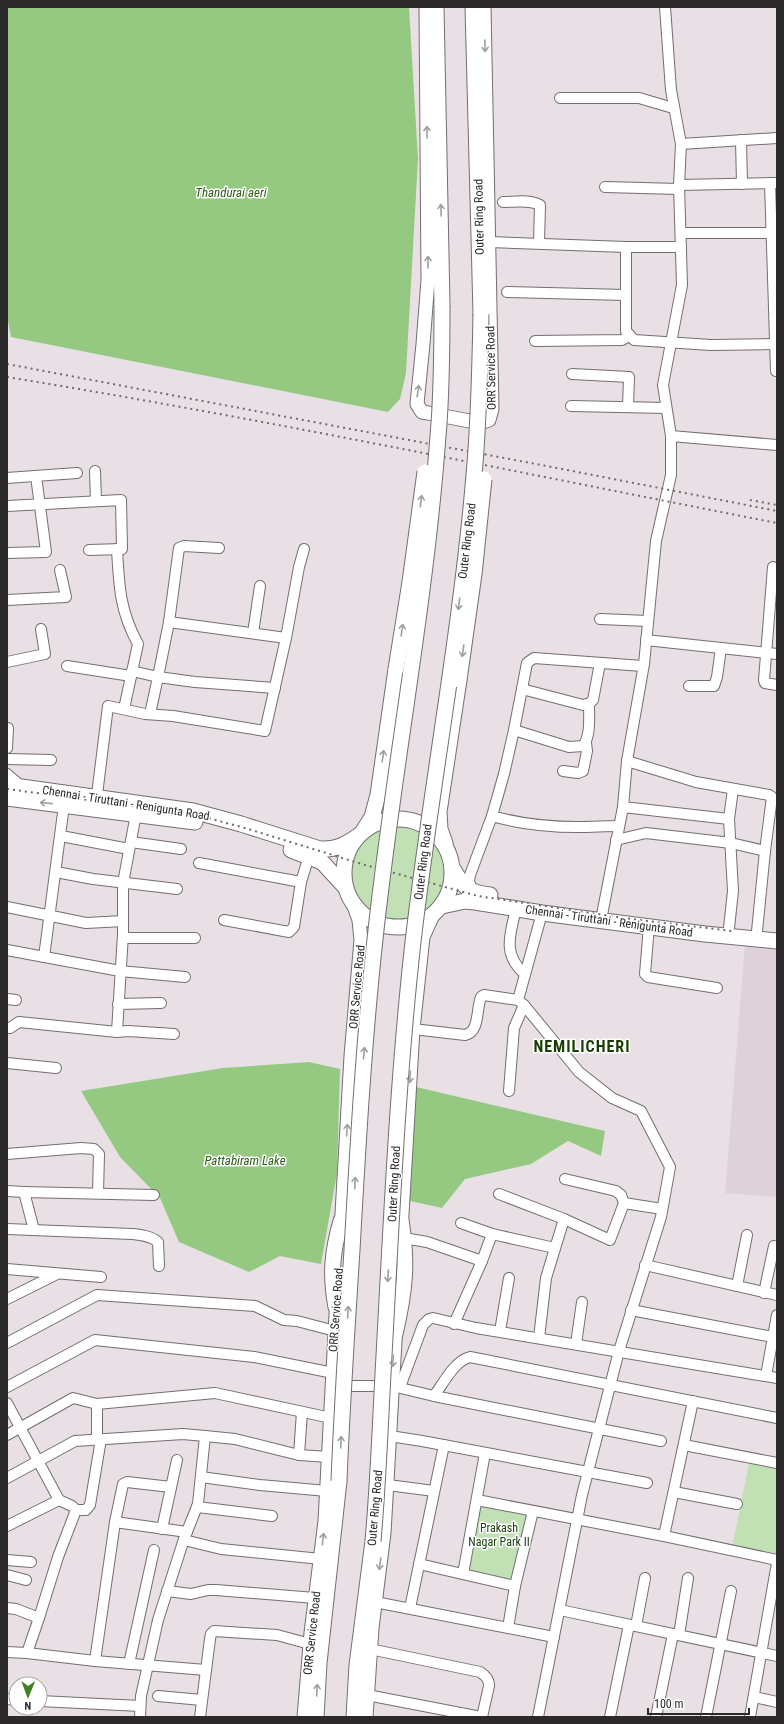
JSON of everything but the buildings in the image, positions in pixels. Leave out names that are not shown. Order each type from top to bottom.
[{"type":"highway","points":[[316,1640],[339,1481],[343,1378],[359,1129],[376,930],[416,636],[439,434],[442,313],[436,7]]},
{"type":"highway","name":"Outer Ring Road","points":[[354,1717],[357,1665],[373,1541],[378,1476],[394,1173],[404,1028],[413,940],[454,646],[471,504],[479,414],[481,334],[473,7]]},
{"type":"highway","points":[[360,835],[372,817],[378,795],[422,494],[442,313]]},
{"type":"highway","points":[[447,849],[440,829],[439,812],[473,587],[482,506],[487,404],[481,334]]},
{"type":"highway","name":"Chennai - Tiruttani - Renigunta Road","points":[[12,794],[193,811],[241,824],[320,849],[331,849],[343,846],[374,824],[382,821],[396,819],[410,820],[419,823],[435,833],[447,849],[453,869],[463,885],[474,892],[649,926],[777,941]]},
{"type":"highway","name":"Chennai - Tiruttani - Renigunta Road","points":[[12,794],[64,805],[96,803],[136,814],[195,822],[258,839],[309,856],[322,862],[346,888],[353,903],[368,918],[388,926],[405,927],[414,925],[437,910],[465,901],[542,913],[602,916],[777,933]]},
{"type":"highway","name":"Chennai - Tiruttani - Renigunta Road","points":[[346,888],[344,866],[347,855],[360,835]]},
{"type":"highway","name":"Chennai - Tiruttani - Renigunta Road","points":[[437,910],[450,889],[453,869]]},
{"type":"highway","points":[[395,1334],[405,1279],[406,1259],[401,1220]]},
{"type":"highway","points":[[336,1307],[333,1290],[332,1266],[335,1241],[341,1221]]},
{"type":"highway","points":[[315,1602],[316,1640],[319,1663],[316,1717]]},
{"type":"highway","points":[[361,1637],[375,1602]]},
{"type":"main road","name":"ORR Service Road","points":[[426,7],[428,280],[423,344],[416,398],[417,404],[422,412],[480,423],[489,420],[492,416],[484,7]]},
{"type":"main road","name":"ORR Service Road","points":[[341,1221],[352,1047],[360,960],[361,929],[353,903]]},
{"type":"main road","points":[[366,1717],[370,1650],[384,1533],[390,1436],[396,1387],[395,1334],[413,1030],[416,1007],[421,994],[426,955],[424,933],[437,910]]},
{"type":"main road","name":"ORR Service Road","points":[[315,1602],[327,1491],[336,1307]]},
{"type":"main road","name":"ORR Service Road","points":[[304,1717],[316,1640]]},
{"type":"street","points":[[602,916],[623,807],[627,761],[643,666],[656,541],[671,475],[671,436],[663,385],[682,285],[679,187],[681,144],[673,108],[665,7]]},
{"type":"street","points":[[560,98],[635,98],[673,108]]},
{"type":"street","points":[[681,144],[777,138]]},
{"type":"street","points":[[742,140],[742,184]]},
{"type":"street","points":[[604,188],[679,187],[773,183],[771,233],[776,371]]},
{"type":"street","points":[[503,202],[530,202],[536,203],[540,206],[539,243]]},
{"type":"street","points":[[681,233],[771,233]]},
{"type":"street","points":[[489,242],[626,247],[681,247]]},
{"type":"street","points":[[626,247],[626,331],[634,340],[711,345],[776,344]]},
{"type":"street","points":[[507,292],[626,295]]},
{"type":"street","points":[[535,341],[622,340],[629,336]]},
{"type":"street","points":[[572,374],[629,377],[628,407]]},
{"type":"street","points":[[571,406],[666,408]]},
{"type":"street","points":[[671,436],[777,445]]},
{"type":"street","points":[[95,471],[96,502]]},
{"type":"street","points":[[7,478],[77,473]]},
{"type":"street","points":[[7,553],[46,552],[36,476]]},
{"type":"street","points":[[7,506],[121,500],[122,549],[89,550]]},
{"type":"street","points":[[150,714],[168,622],[179,548],[184,546],[219,548]]},
{"type":"street","points":[[117,549],[120,596],[129,627],[138,644],[124,709]]},
{"type":"street","points":[[96,803],[108,706],[150,714],[173,716],[265,731],[304,549]]},
{"type":"street","points":[[774,567],[764,680],[765,683],[777,685]]},
{"type":"street","points":[[7,600],[66,597],[60,570]]},
{"type":"street","points":[[253,633],[260,586]]},
{"type":"street","points":[[600,619],[648,621]]},
{"type":"street","points":[[168,622],[286,638]]},
{"type":"street","points":[[7,662],[44,654],[41,629]]},
{"type":"street","points":[[646,640],[777,654]]},
{"type":"street","points":[[689,686],[714,686],[718,677],[721,648]]},
{"type":"street","points":[[474,892],[469,881],[470,875],[492,816],[514,730],[527,663],[534,658],[643,666]]},
{"type":"street","points":[[563,771],[578,773],[583,771],[590,720],[589,704],[592,700],[600,663]]},
{"type":"street","points":[[67,666],[195,682],[275,688]]},
{"type":"street","points":[[522,690],[583,705],[589,704]]},
{"type":"street","points":[[7,748],[8,728]]},
{"type":"street","points":[[514,730],[568,747],[583,746],[586,743]]},
{"type":"street","points":[[7,760],[51,760]]},
{"type":"street","points":[[627,761],[696,782],[769,795],[772,797],[773,821],[765,851],[757,931]]},
{"type":"street","points":[[7,774],[12,794]]},
{"type":"street","points":[[729,928],[732,891],[729,819],[733,789]]},
{"type":"street","points":[[44,957],[64,805]]},
{"type":"street","points":[[623,807],[729,819]]},
{"type":"street","points":[[117,1032],[123,921],[123,883],[136,814]]},
{"type":"street","points":[[492,816],[515,822],[579,827],[619,826]]},
{"type":"street","points":[[616,840],[646,833],[731,843],[765,851]]},
{"type":"street","points":[[61,836],[130,846],[181,849]]},
{"type":"street","points":[[224,920],[289,932],[294,927],[301,882],[309,856]]},
{"type":"street","points":[[199,863],[301,882]]},
{"type":"street","points":[[56,872],[123,883],[177,889]]},
{"type":"street","points":[[7,907],[86,923],[123,921]]},
{"type":"street","points":[[516,909],[510,936],[510,956],[516,967],[525,974]]},
{"type":"street","points":[[509,1091],[511,1047],[514,1028],[521,1002],[525,974],[542,913]]},
{"type":"street","points":[[649,926],[645,974],[648,977],[717,988]]},
{"type":"street","points":[[122,938],[194,938]]},
{"type":"street","points":[[7,950],[120,971],[185,977]]},
{"type":"street","points":[[413,1030],[465,1035],[470,1034],[473,1032],[481,997],[484,995],[521,1002],[579,1072],[612,1098],[641,1112],[670,1167],[662,1209],[619,1351],[588,1473],[538,1717]]},
{"type":"street","points":[[118,1004],[161,1003]]},
{"type":"street","points":[[7,1028],[10,1028],[19,1022],[117,1032],[128,1031],[174,1034]]},
{"type":"street","points":[[7,1064],[56,1068]]},
{"type":"street","points":[[7,1154],[81,1148],[94,1149],[100,1154],[98,1193]]},
{"type":"street","points":[[499,1194],[564,1219],[610,1240],[624,1203],[621,1195],[616,1191],[565,1179]]},
{"type":"street","points":[[7,1191],[154,1195]]},
{"type":"street","points":[[24,1192],[34,1230]]},
{"type":"street","points":[[624,1203],[662,1209]]},
{"type":"street","points":[[539,1338],[546,1278],[564,1219]]},
{"type":"street","points":[[460,1223],[492,1234],[555,1248]]},
{"type":"street","points":[[7,1229],[132,1234],[149,1237],[158,1242],[159,1266]]},
{"type":"street","points":[[454,1324],[482,1261],[492,1234]]},
{"type":"street","points":[[736,1286],[747,1235]]},
{"type":"street","points":[[404,1238],[427,1242],[482,1261]]},
{"type":"street","points":[[764,1292],[774,1246]]},
{"type":"street","points":[[645,1265],[777,1295]]},
{"type":"street","points":[[7,1269],[101,1277]]},
{"type":"street","points":[[7,1300],[58,1274]]},
{"type":"street","points":[[500,1331],[509,1278]]},
{"type":"street","points":[[7,1343],[97,1295],[255,1306],[284,1320],[297,1321],[334,1331]]},
{"type":"street","points":[[576,1344],[582,1302]]},
{"type":"street","points":[[631,1310],[773,1337]]},
{"type":"street","points":[[766,1376],[777,1315]]},
{"type":"street","points":[[396,1387],[425,1322],[433,1318],[454,1324],[777,1378]]},
{"type":"street","points":[[7,1387],[95,1340],[254,1358],[332,1373]]},
{"type":"street","points":[[434,1396],[461,1361],[470,1357],[777,1418]]},
{"type":"street","points":[[332,1386],[396,1387],[434,1396],[661,1441]]},
{"type":"street","points":[[7,1435],[73,1398],[97,1404],[215,1393],[330,1418]]},
{"type":"street","points":[[664,1536],[693,1401]]},
{"type":"street","points":[[7,1403],[59,1500],[72,1506],[76,1510],[86,1510],[90,1505],[99,1439],[97,1404]]},
{"type":"street","points":[[299,1455],[302,1412]]},
{"type":"street","points":[[7,1478],[75,1441],[99,1439],[183,1434],[235,1439],[299,1455],[329,1457]]},
{"type":"street","points":[[140,1717],[140,1706],[158,1620],[185,1536],[197,1507],[206,1436]]},
{"type":"street","points":[[390,1436],[647,1483]]},
{"type":"street","points":[[410,1608],[444,1445]]},
{"type":"street","points":[[684,1445],[777,1463]]},
{"type":"street","points":[[463,1574],[485,1453]]},
{"type":"street","points":[[162,1529],[177,1460]]},
{"type":"street","points":[[201,1477],[260,1485],[327,1491]]},
{"type":"street","points":[[95,1661],[115,1522],[124,1483],[171,1487]]},
{"type":"street","points":[[388,1485],[434,1492]]},
{"type":"street","points":[[674,1492],[737,1504]]},
{"type":"street","points":[[7,1526],[59,1500]]},
{"type":"street","points":[[477,1500],[664,1536],[777,1561],[773,1606],[761,1652],[750,1717]]},
{"type":"street","points":[[197,1507],[272,1516]]},
{"type":"street","points":[[27,1653],[40,1618],[58,1557],[76,1510]]},
{"type":"street","points":[[508,1628],[515,1586],[533,1511]]},
{"type":"street","points":[[115,1522],[162,1529],[221,1549],[320,1559]]},
{"type":"street","points":[[129,1664],[154,1550]]},
{"type":"street","points":[[7,1560],[31,1562]]},
{"type":"street","points":[[420,1564],[515,1586]]},
{"type":"street","points":[[7,1575],[26,1580]]},
{"type":"street","points":[[610,1717],[645,1578]]},
{"type":"street","points":[[656,1717],[688,1578]]},
{"type":"street","points":[[167,1591],[191,1594],[208,1590],[216,1590],[315,1602]]},
{"type":"street","points":[[706,1717],[731,1591]]},
{"type":"street","points":[[375,1602],[554,1637]]},
{"type":"street","points":[[7,1608],[16,1609],[40,1618]]},
{"type":"street","points":[[560,1610],[777,1656]]},
{"type":"street","points":[[200,1717],[211,1634],[214,1631],[277,1635],[316,1640]]},
{"type":"street","points":[[367,1695],[482,1717],[489,1686],[489,1681],[485,1675],[480,1672],[370,1650]]},
{"type":"street","points":[[7,1652],[206,1670]]},
{"type":"street","points":[[158,1696],[202,1700]]},
{"type":"street","points":[[754,1697],[777,1702]]},
{"type":"street","points":[[48,1701],[140,1706]]},
{"type":"shaded area","points":[[745,944],[777,947],[777,1197],[725,1193]]},
{"type":"green space","points":[[399,823],[409,824],[427,831],[441,845],[448,863],[448,883],[441,901],[427,915],[409,922],[399,923],[389,922],[371,915],[357,901],[350,883],[349,873],[350,863],[357,845],[371,831],[389,824]]},
{"type":"green space","points":[[749,1463],[777,1469],[776,1556],[732,1548]]},
{"type":"green space","name":"Prakash Nagar Park II","points":[[481,1506],[528,1516],[512,1580],[467,1570]]},
{"type":"water","name":"Thandurai aeri","points":[[7,7],[409,7],[418,159],[406,373],[400,399],[388,412],[11,337],[7,315]]},
{"type":"water","name":"Pattabiram Lake","points":[[309,1062],[340,1069],[337,1173],[321,1264],[280,1256],[249,1272],[179,1242],[160,1198],[120,1157],[81,1091],[223,1068]]},
{"type":"water","points":[[416,1087],[605,1131],[601,1156],[568,1141],[531,1164],[465,1179],[442,1208],[410,1201]]},
{"type":"railway","points":[[7,364],[777,511]]},
{"type":"railway","points":[[7,377],[297,428],[777,523]]},
{"type":"railway","points":[[750,500],[777,505]]},
{"type":"railway","points":[[7,789],[193,814],[245,828],[365,865],[478,896],[631,919],[732,931]]},
{"type":"district","name":"NEMILICHERI","points":[[582,1046]]}]
